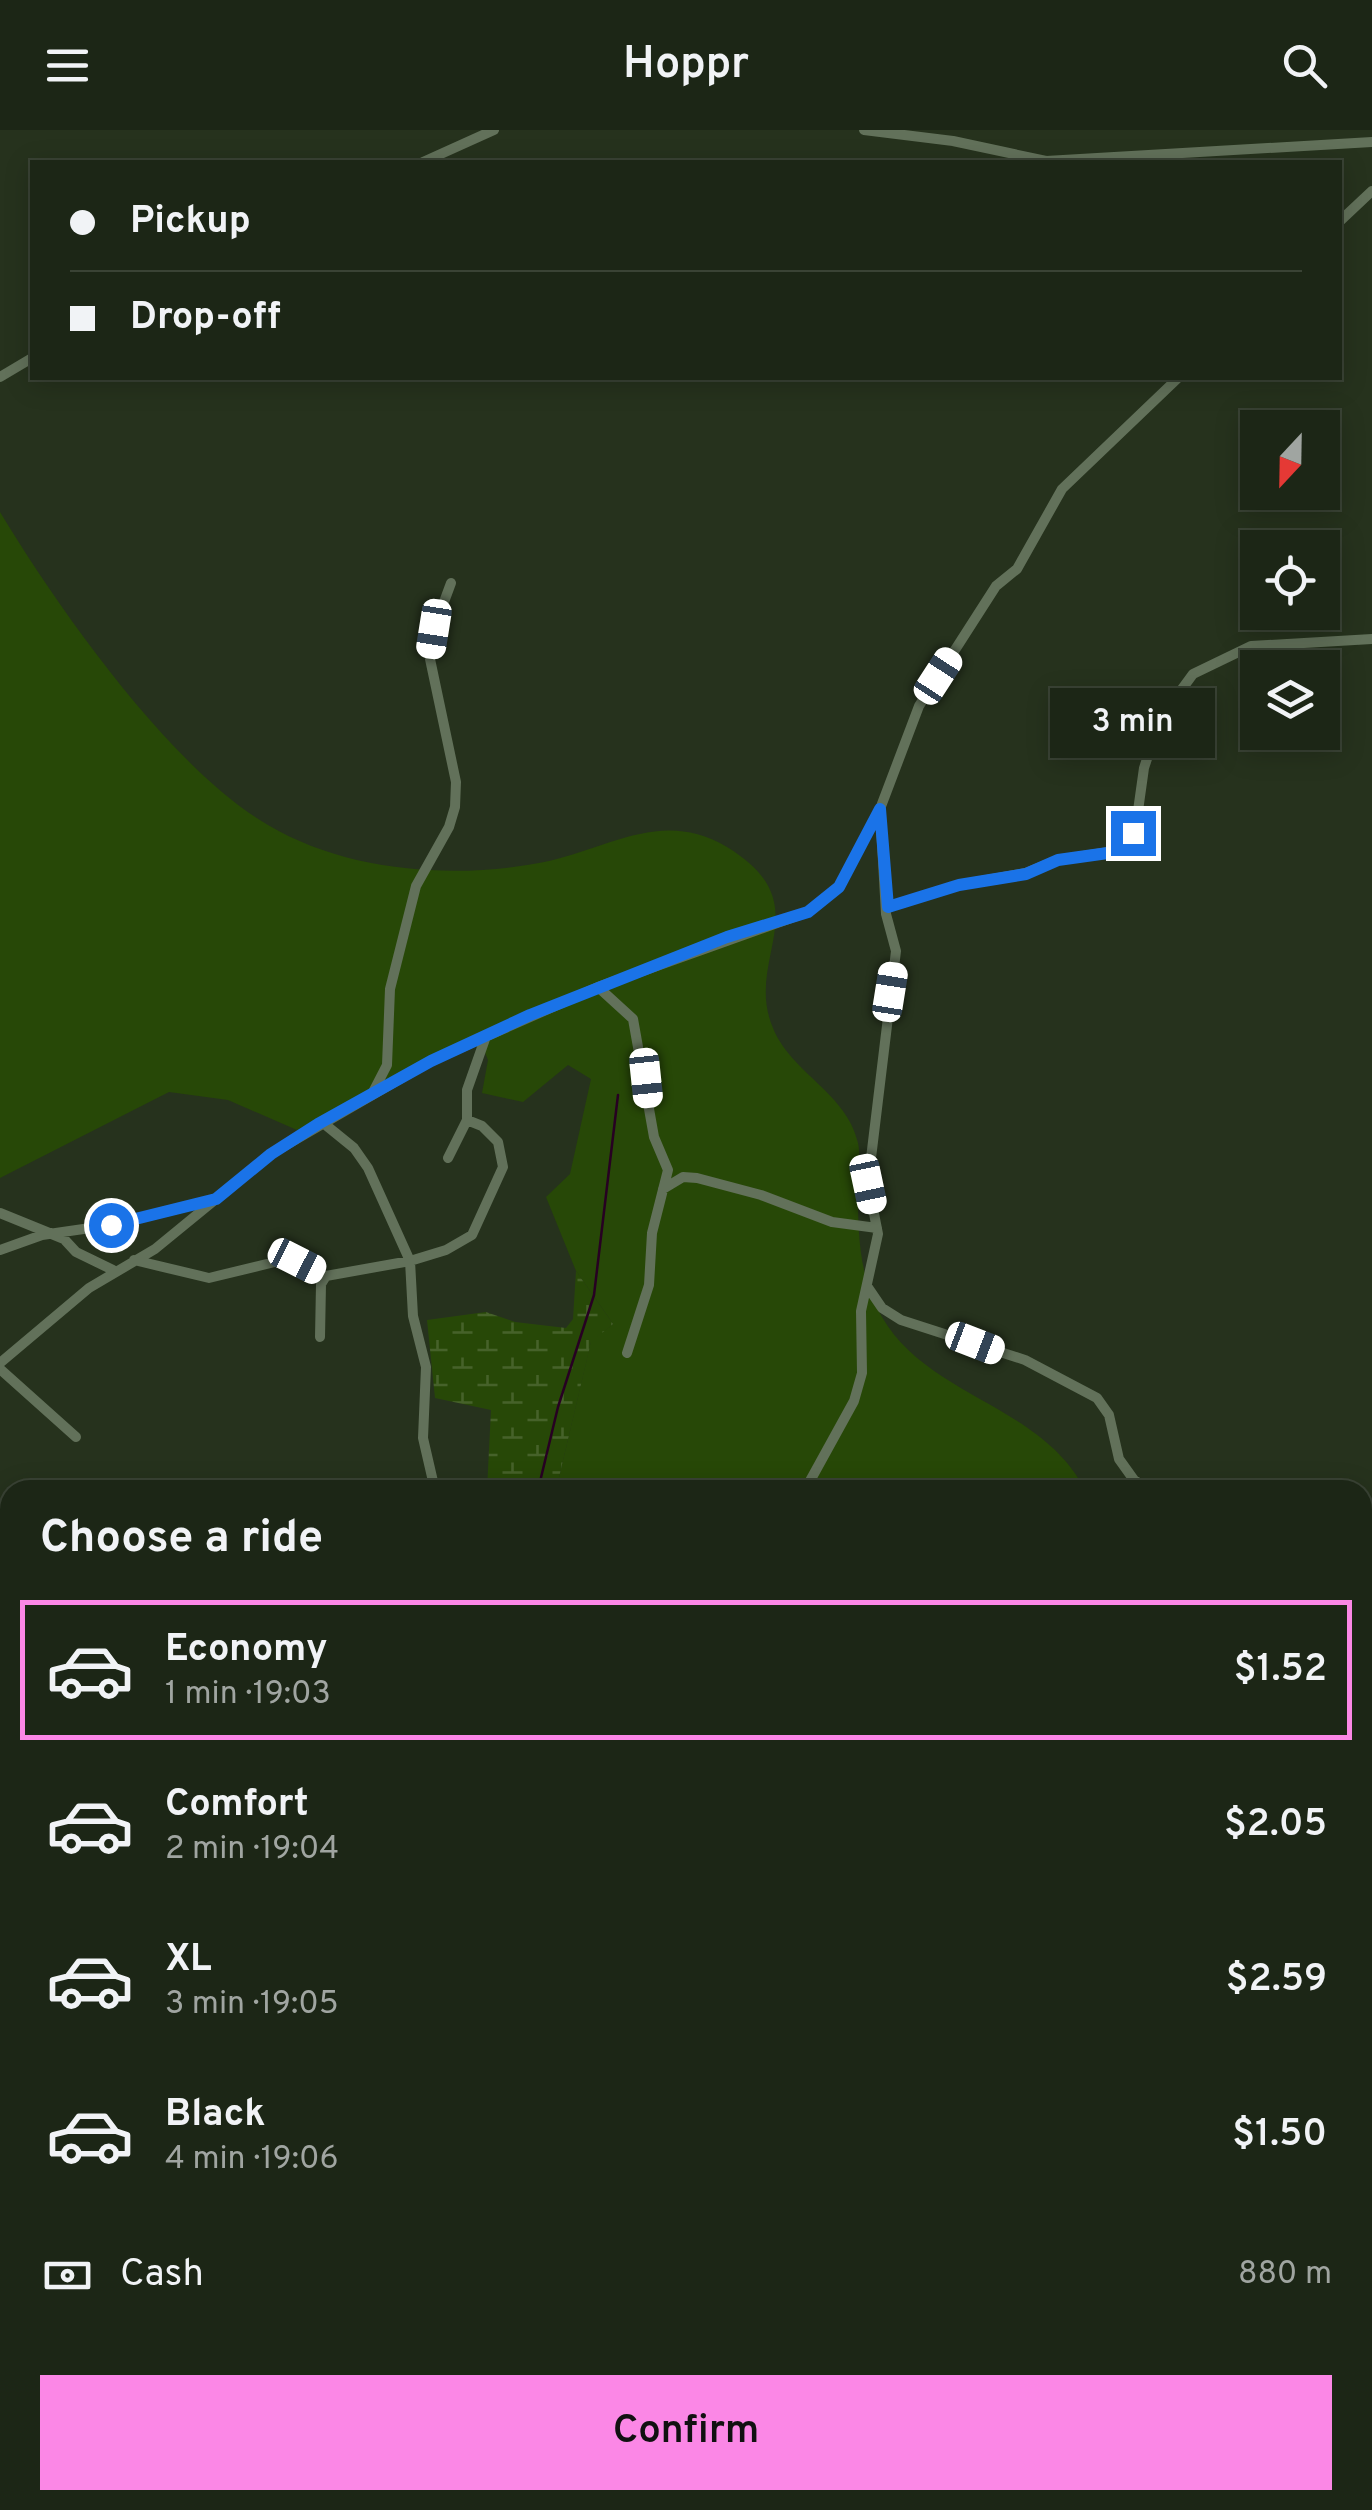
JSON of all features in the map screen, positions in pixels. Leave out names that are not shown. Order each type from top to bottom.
[{"type":"street","points":[[426,160],[494,130]]},
{"type":"street","points":[[864,130],[953,140],[1042,160]]},
{"type":"street","points":[[1063,160],[1372,142]]},
{"type":"street","points":[[1342,219],[1372,190]]},
{"type":"street","points":[[0,377],[30,359]]},
{"type":"street","points":[[76,1437],[0,1366],[114,1270],[156,1249],[271,1154],[431,1061],[598,987],[832,901],[880,809],[918,706],[996,586],[1017,569],[1062,490],[1176,380]]},
{"type":"street","points":[[371,1097],[387,1064],[390,989],[416,886],[449,827],[455,807],[456,782],[430,659],[434,629],[451,583]]},
{"type":"street","points":[[888,907],[959,885],[1026,874],[1058,860],[1115,852],[1136,825],[1144,768],[1160,720],[1193,674],[1250,646],[1372,639]]},
{"type":"street","points":[[810,1480],[859,1388],[864,1350],[860,1310],[878,1228],[868,1184],[896,951],[888,907],[880,809]]},
{"type":"street","points":[[598,987],[633,1019],[654,1137],[668,1170],[652,1233],[649,1285],[627,1352]]},
{"type":"street","points":[[448,1158],[468,1120],[467,1090],[485,1039]]},
{"type":"street","points":[[134,1260],[208,1278],[288,1259],[326,1276],[410,1262],[472,1234],[500,1184],[503,1168],[498,1142],[482,1126],[468,1120]]},
{"type":"street","points":[[322,1122],[354,1148],[368,1168],[410,1262],[413,1316],[426,1367],[423,1438],[433,1480]]},
{"type":"street","points":[[662,1190],[680,1178],[698,1178],[761,1195],[832,1222],[878,1228]]},
{"type":"street","points":[[0,1250],[48,1234],[111,1225],[216,1199]]},
{"type":"street","points":[[0,1213],[114,1270]]},
{"type":"street","points":[[320,1337],[320,1284],[326,1276]]},
{"type":"street","points":[[867,1286],[882,1308],[900,1320],[1025,1360],[1091,1394],[1108,1415],[1119,1459],[1134,1480]]},
{"type":"green space","points":[[0,512],[53,594],[156,727],[231,799],[300,841],[369,862],[442,871],[514,867],[638,835],[681,831],[727,847],[755,869],[770,890],[775,911],[766,1003],[773,1028],[792,1058],[843,1110],[852,1126],[859,1153],[861,1253],[868,1285],[882,1317],[902,1344],[927,1366],[1042,1438],[1066,1461],[1078,1480],[558,1480],[591,1341],[613,1324],[576,1271],[546,1197],[570,1174],[591,1079],[568,1065],[523,1102],[482,1093],[488,1060],[480,1040],[297,1130],[228,1100],[169,1092],[0,1178]]},
{"type":"green space","points":[[576,1271],[613,1324],[591,1342],[558,1480],[488,1480],[491,1410],[435,1398],[427,1320],[486,1312],[515,1322],[566,1328],[573,1319]]},
{"type":"waterway","points":[[540,1480],[558,1407],[594,1295],[618,1095]]},
{"type":"route","points":[[111,1225],[216,1199],[271,1154],[318,1124],[431,1061],[530,1015],[727,937],[808,912],[839,887],[880,809],[885,824],[888,907],[959,885],[1026,874],[1058,860],[1115,852],[1133,833]]}]
